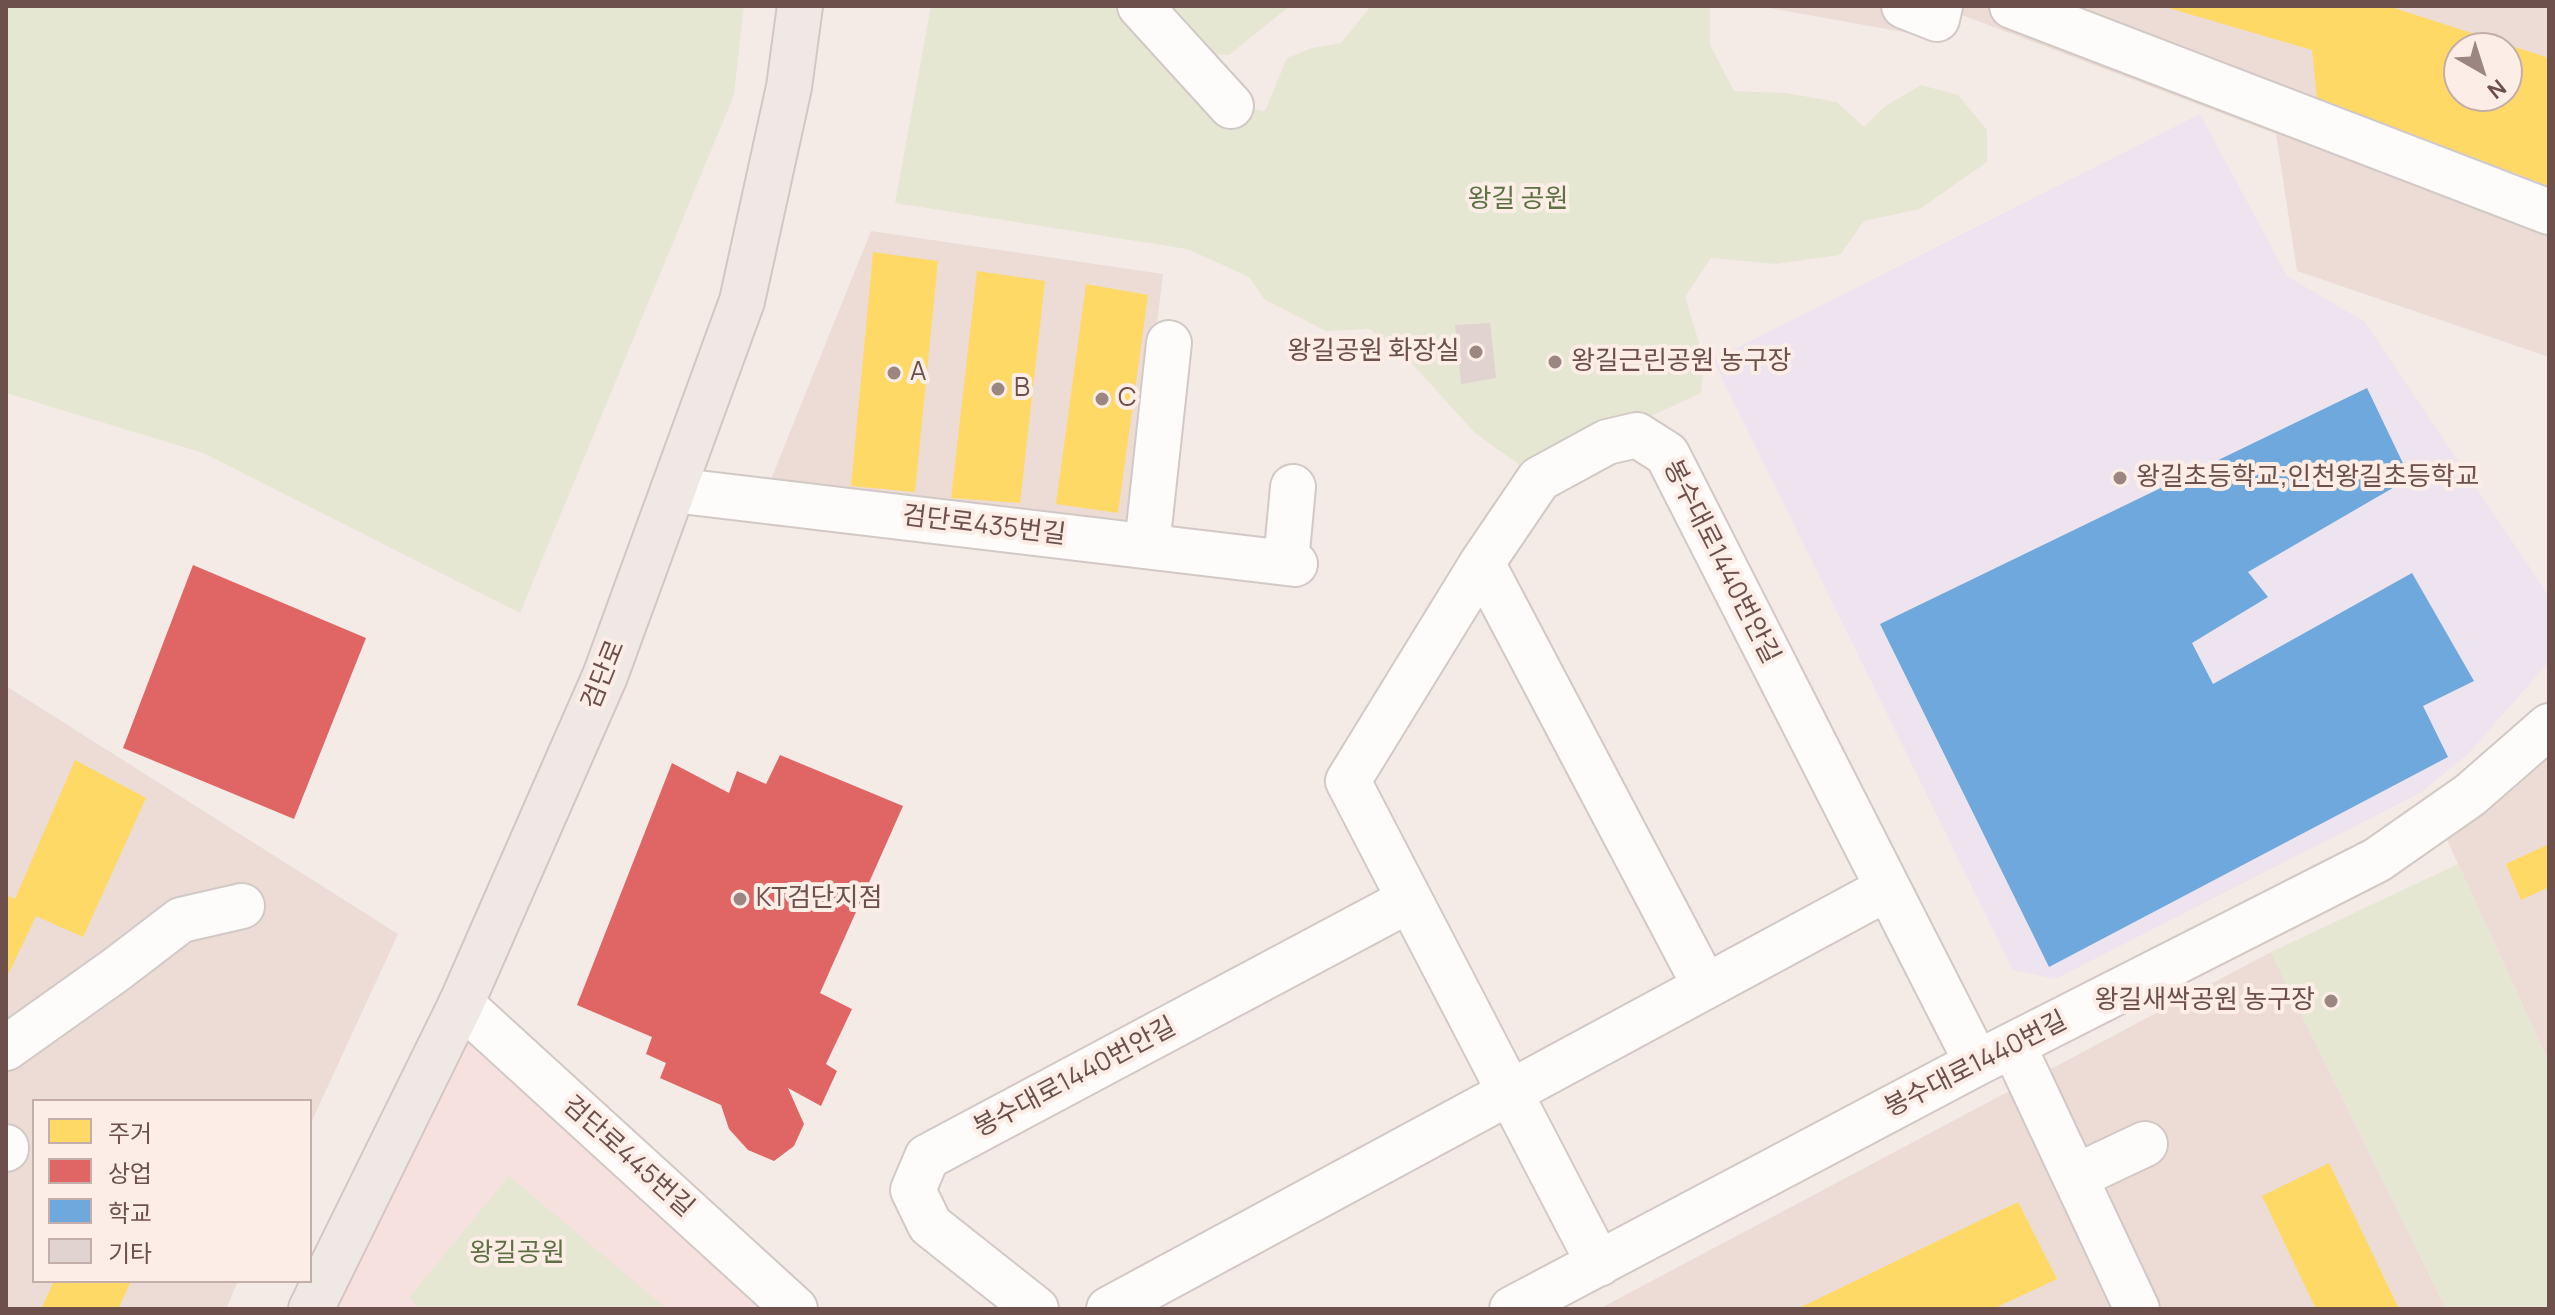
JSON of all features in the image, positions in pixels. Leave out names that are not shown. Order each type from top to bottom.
[{"type":"main road","name":"검단로","points":[[311,1309],[461,1004],[605,676],[742,301],[789,87],[800,6]]},
{"type":"street","points":[[1140,6],[1231,106]]},
{"type":"street","points":[[1904,6],[1937,19],[1940,6]]},
{"type":"street","points":[[2012,6],[2549,212]]},
{"type":"street","points":[[1147,546],[1169,343]]},
{"type":"street","name":"봉수대로1440번안길","points":[[1599,1264],[1348,781],[1482,563],[1539,479],[1607,442],[1637,435],[1667,454],[1888,888],[2075,1177],[2137,1309]]},
{"type":"street","name":"검단로435번길","points":[[673,490],[1290,563],[1293,487]]},
{"type":"street","points":[[1482,563],[1705,986]]},
{"type":"street","name":"봉수대로1440번길","points":[[1512,1309],[1995,1054],[2377,860],[2470,795],[2549,726]]},
{"type":"street","points":[[1109,1309],[1888,888]]},
{"type":"street","name":"봉수대로1440번안길","points":[[1036,1309],[930,1225],[913,1190],[927,1157],[1409,900]]},
{"type":"street","points":[[6,1048],[181,920],[242,906]]},
{"type":"street","name":"검단로445번길","points":[[461,1004],[795,1309]]},
{"type":"street","points":[[2075,1177],[2145,1144]]},
{"type":"shaded area","points":[[1758,6],[1927,6],[1920,35]]},
{"type":"shaded area","points":[[1964,6],[2549,6],[2549,357],[2297,271],[2276,134],[1962,15]]},
{"type":"shaded area","name":"왕길초등학교;인천왕길초등학교","points":[[2200,114],[2287,276],[2365,322],[2549,596],[2549,662],[2468,754],[2420,793],[2055,979],[2013,970],[1713,360]]},
{"type":"shaded area","points":[[871,231],[1163,274],[1130,543],[763,499]]},
{"type":"shaded area","points":[[6,686],[398,934],[312,1121],[312,1099],[32,1099],[32,1283],[237,1283],[226,1309],[6,1309]]},
{"type":"shaded area","points":[[2549,726],[2549,1063],[2437,818]]},
{"type":"shaded area","points":[[2271,952],[2446,1309],[1599,1309]]},
{"type":"shaded area","points":[[461,1004],[795,1309],[313,1309]]},
{"type":"green space","points":[[6,6],[744,6],[734,95],[520,613],[203,453],[6,393]]},
{"type":"green space","name":"왕길 공원","points":[[931,6],[1125,6],[1202,101],[1265,111],[1287,58],[1312,48],[1341,43],[1371,6],[1710,6],[1710,45],[1734,91],[1786,93],[1837,102],[1864,127],[1884,107],[1921,85],[1958,95],[1987,130],[1987,162],[1920,209],[1864,221],[1840,255],[1775,264],[1711,258],[1685,297],[1705,362],[1701,393],[1653,415],[1539,479],[1476,434],[1404,355],[1369,329],[1326,331],[1265,300],[1249,277],[1187,249],[895,203]]},
{"type":"green space","points":[[1149,6],[1290,6],[1229,55],[1184,54]]},
{"type":"green space","points":[[2458,864],[2549,1063],[2549,1309],[2446,1309],[2271,952]]},
{"type":"green space","name":"왕길공원","points":[[509,1176],[667,1309],[421,1309],[409,1298]]},
{"type":"building: 주거","points":[[2388,6],[2468,32],[2443,32],[2443,112],[2523,112],[2523,50],[2549,58],[2549,186],[2317,98],[2312,50],[2165,7]]},
{"type":"building: 주거","name":"A","points":[[873,252],[938,261],[915,492],[851,486]]},
{"type":"building: 주거","name":"B","points":[[977,271],[1045,281],[1020,503],[951,498]]},
{"type":"building: 주거","name":"C","points":[[1086,284],[1148,295],[1118,513],[1056,504]]},
{"type":"building: 주거","points":[[75,760],[146,798],[83,937],[36,916],[6,979],[6,895],[15,899]]},
{"type":"building: 주거","points":[[2549,844],[2549,887],[2521,900],[2506,864]]},
{"type":"building: 주거","points":[[2329,1163],[2399,1309],[2316,1309],[2262,1196]]},
{"type":"building: 주거","points":[[2018,1202],[2057,1279],[1993,1309],[1797,1309]]},
{"type":"building: 주거","points":[[53,1283],[130,1283],[118,1309],[41,1309]]},
{"type":"building: 상업","points":[[193,565],[366,638],[294,819],[123,748]]},
{"type":"building: 상업","name":"KT검단지점","points":[[780,755],[903,806],[820,993],[852,1009],[826,1064],[837,1071],[821,1106],[788,1088],[804,1124],[794,1146],[774,1161],[748,1150],[729,1129],[721,1105],[660,1078],[666,1063],[646,1054],[652,1037],[577,1005],[672,763],[729,793],[737,771],[766,784]]},
{"type":"building: 학교","points":[[2367,388],[2410,478],[2248,572],[2268,597],[2192,643],[2213,684],[2412,573],[2474,681],[2423,706],[2448,757],[2049,967],[1880,624]]},
{"type":"building: 기타","name":"왕길공원 화장실","points":[[1490,323],[1496,378],[1461,384],[1455,325]]},
{"type":"place","name":"왕길공원 화장실","points":[[1476,352]]},
{"type":"place","name":"왕길근린공원 농구장","points":[[1555,362]]},
{"type":"place","name":"A","points":[[894,373]]},
{"type":"place","name":"B","points":[[998,389]]},
{"type":"place","name":"C","points":[[1102,399]]},
{"type":"place","name":"왕길초등학교;인천왕길초등학교","points":[[2120,478]]},
{"type":"place","name":"KT검단지점","points":[[740,899]]},
{"type":"place","name":"왕길새싹공원 농구장","points":[[2331,1001]]}]
